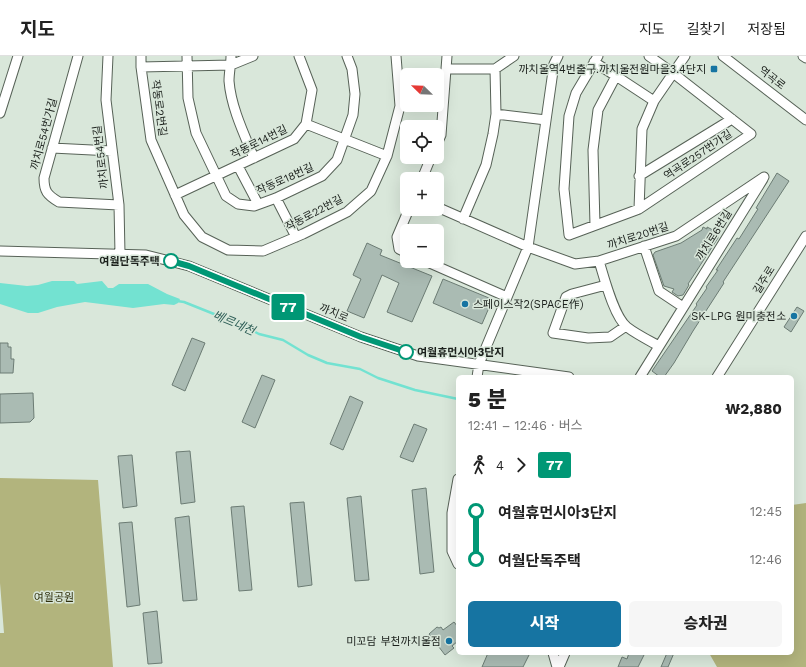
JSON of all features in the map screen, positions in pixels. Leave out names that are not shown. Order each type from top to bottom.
[{"type":"street","points":[[0,113],[18,56]]},
{"type":"street","name":"까치로54번가길","points":[[78,56],[44,178],[44,188],[51,197],[59,202],[119,205]]},
{"type":"street","name":"까치로54번길","points":[[108,56],[106,100],[119,205],[120,254]]},
{"type":"street","name":"작동로2번길","points":[[141,56],[141,67],[151,140],[175,195]]},
{"type":"street","name":"작동로18번길","points":[[187,56],[188,98],[196,132],[226,196],[238,204],[254,206],[276,198],[322,176],[337,160],[353,115],[355,94],[352,68],[348,56]]},
{"type":"street","points":[[141,67],[187,66],[252,56]]},
{"type":"street","name":"작동로14번길","points":[[175,195],[294,139],[306,124],[312,90],[299,56]]},
{"type":"street","name":"작동로22번길","points":[[175,195],[184,215],[202,237],[228,250],[263,251],[296,237],[346,212],[371,191],[387,156],[400,106],[396,56]]},
{"type":"street","points":[[442,120],[447,56]]},
{"type":"street","points":[[446,69],[495,69],[514,56]]},
{"type":"street","points":[[477,375],[479,364],[528,247],[554,64],[558,56]]},
{"type":"street","name":"역곡로257번가길","points":[[596,59],[576,93],[569,116],[564,189],[569,235],[639,209],[751,134],[649,56]]},
{"type":"street","points":[[639,209],[639,176],[642,129],[654,101],[685,56]]},
{"type":"street","name":"역곡로","points":[[723,56],[806,120]]},
{"type":"street","points":[[802,56],[806,58]]},
{"type":"street","points":[[596,59],[616,76],[654,101]]},
{"type":"street","points":[[231,60],[229,80],[234,104],[254,158]]},
{"type":"street","points":[[463,219],[486,165],[496,114],[495,69]]},
{"type":"street","points":[[595,225],[594,137],[598,110],[616,76]]},
{"type":"street","points":[[496,114],[546,120]]},
{"type":"street","points":[[639,176],[732,119]]},
{"type":"street","points":[[306,124],[387,156]]},
{"type":"street","points":[[52,148],[112,151]]},
{"type":"street","points":[[238,166],[258,204]]},
{"type":"street","name":"까치로20번길","points":[[444,210],[528,247],[575,264],[599,261],[676,236],[764,176]]},
{"type":"street","name":"까치로6번길","points":[[641,375],[764,176]]},
{"type":"street","points":[[276,198],[296,237]]},
{"type":"street","points":[[400,230],[397,237],[400,244]]},
{"type":"street","name":"길주로","points":[[718,375],[806,236]]},
{"type":"street","points":[[644,246],[659,291],[684,307]]},
{"type":"street","name":"까치로","points":[[0,251],[146,255],[189,266],[361,337],[418,356],[555,375]]},
{"type":"street","points":[[599,261],[606,285],[618,315],[626,326],[659,346]]},
{"type":"street","points":[[441,268],[507,297]]},
{"type":"street","points":[[606,285],[566,297],[554,333],[588,338],[610,338],[626,326]]},
{"type":"street","points":[[456,490],[452,513],[452,551],[456,560]]},
{"type":"street","points":[[554,655],[558,667]]},
{"type":"street","points":[[558,667],[564,655]]},
{"type":"green space","name":"여월공원","points":[[0,478],[98,480],[113,667],[0,667],[0,633],[4,633],[0,583]]},
{"type":"green space","points":[[806,503],[806,667],[717,667],[710,655],[794,655],[794,505]]},
{"type":"water","points":[[52,281],[74,281],[77,284],[102,281],[108,288],[113,288],[119,284],[148,284],[180,299],[178,303],[174,305],[164,304],[133,308],[85,302],[57,307],[38,313],[28,313],[0,304],[0,283],[27,286]]},
{"type":"building","points":[[777,173],[789,181],[723,282],[724,283],[674,363],[665,375],[657,375],[652,371],[697,305],[696,304],[707,288],[706,287],[718,270],[716,270],[737,238],[739,239],[758,209],[756,208]]},
{"type":"building","points":[[703,227],[707,229],[707,227],[717,233],[718,238],[688,284],[689,285],[683,295],[678,296],[672,292],[674,289],[664,286],[653,255],[655,252],[681,243],[702,230]]},
{"type":"building","points":[[367,243],[382,250],[380,255],[400,263],[400,268],[412,268],[432,276],[412,322],[387,312],[399,283],[382,275],[364,318],[347,311],[361,279],[353,275]]},
{"type":"building","points":[[443,279],[489,298],[491,303],[482,324],[433,303]]},
{"type":"building","points":[[797,307],[804,311],[791,332],[784,327]]},
{"type":"building","points":[[192,338],[205,343],[185,391],[172,385]]},
{"type":"building","points":[[0,343],[8,343],[8,347],[11,347],[11,359],[14,359],[13,373],[0,373]]},
{"type":"building","points":[[262,375],[275,380],[255,428],[242,422]]},
{"type":"building","points":[[33,393],[34,418],[30,422],[0,423],[0,394]]},
{"type":"building","points":[[350,396],[363,402],[343,450],[330,444]]},
{"type":"building","points":[[414,424],[427,429],[413,462],[400,457]]},
{"type":"building","points":[[190,451],[195,502],[181,504],[176,452]]},
{"type":"building","points":[[132,455],[137,506],[123,508],[118,456]]},
{"type":"building","points":[[426,488],[434,572],[420,574],[412,490]]},
{"type":"building","points":[[361,496],[369,580],[355,581],[347,498]]},
{"type":"building","points":[[304,502],[312,585],[298,587],[290,503]]},
{"type":"building","points":[[244,506],[252,590],[239,591],[231,507]]},
{"type":"building","points":[[189,516],[197,600],[183,601],[175,518]]},
{"type":"building","points":[[132,522],[140,605],[127,607],[119,523]]},
{"type":"building","points":[[157,611],[162,663],[148,664],[143,613]]},
{"type":"building","points":[[454,622],[456,624],[456,643],[452,646],[454,648],[445,655],[429,634],[437,627],[441,627],[443,630]]},
{"type":"building","points":[[487,655],[529,655],[523,667],[482,667]]},
{"type":"building","points":[[628,655],[644,655],[638,667],[618,667],[622,657],[627,659]]},
{"type":"building","points":[[666,655],[673,655],[668,667],[661,667]]},
{"type":"waterway","name":"베르네천","points":[[177,301],[184,302],[244,326],[259,334],[283,340],[308,355],[327,363],[360,369],[378,378],[415,390],[456,399]]},
{"type":"bus line","name":"77","points":[[171,261],[189,266],[361,337],[406,352]]},
{"type":"place","name":"까치울역4번출구.까치울전원마을3.4단지","points":[[714,69]]},
{"type":"place","name":"여월단독주택","points":[[171,261]]},
{"type":"place","name":"스페이스작2(SPACE作)","points":[[465,304]]},
{"type":"place","name":"SK-LPG 원미충전소","points":[[794,316]]},
{"type":"place","name":"여월휴먼시아3단지","points":[[406,352]]},
{"type":"place","name":"미꼬담 부천까치울점","points":[[449,641]]}]
